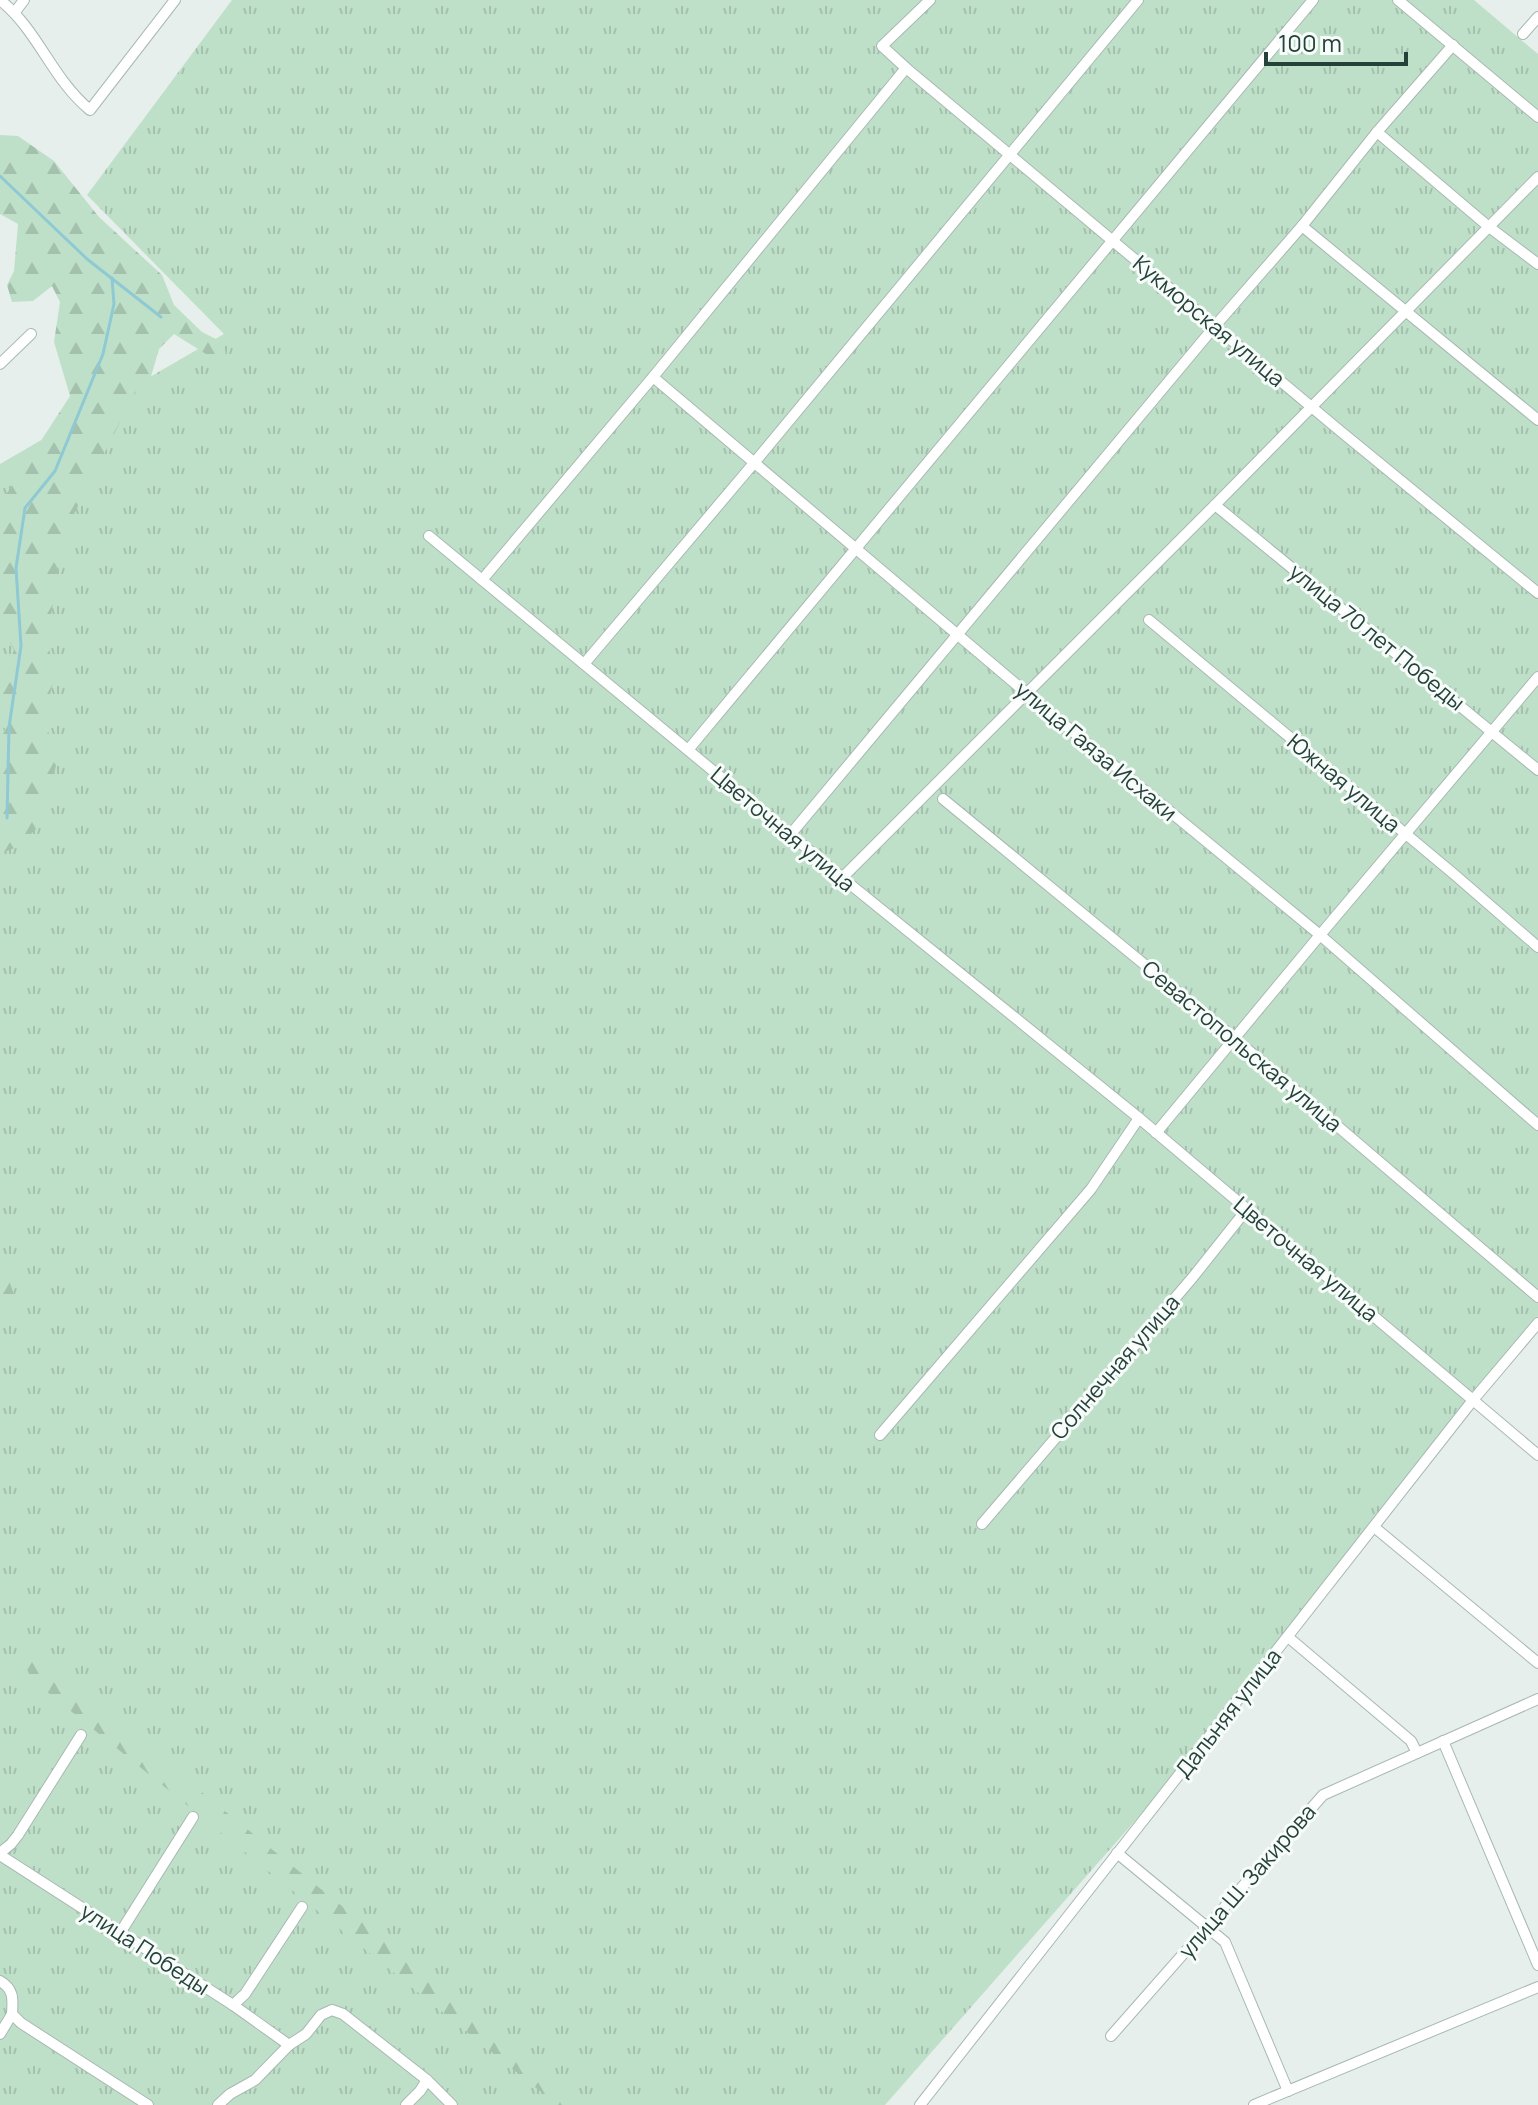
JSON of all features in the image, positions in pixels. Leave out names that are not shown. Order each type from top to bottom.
[{"type":"street","points":[[0,0],[15,12],[73,96],[90,110],[175,0]]},
{"type":"street","points":[[15,12],[24,0]]},
{"type":"street","name":"Кукморская улица","points":[[930,0],[882,46],[1311,407],[1538,593]]},
{"type":"street","points":[[584,664],[1138,0]]},
{"type":"street","points":[[688,750],[1313,0]]},
{"type":"street","points":[[1398,0],[1538,117]]},
{"type":"street","points":[[1523,34],[1538,17]]},
{"type":"street","points":[[790,835],[1453,45]]},
{"type":"street","points":[[482,580],[906,68]]},
{"type":"street","points":[[1377,132],[1489,227],[1538,264]]},
{"type":"street","points":[[842,878],[1538,177]]},
{"type":"street","points":[[1302,226],[1538,420]]},
{"type":"street","points":[[0,364],[31,334]]},
{"type":"street","name":"улица Гаяза Исхаки","points":[[653,377],[1026,693],[1320,935],[1538,1125]]},
{"type":"street","name":"улица 70 лет Победы","points":[[1215,505],[1538,770]]},
{"type":"street","name":"Цветочная улица","points":[[429,536],[842,878],[1139,1118],[1473,1400]]},
{"type":"street","name":"Южная улица","points":[[1149,620],[1538,947]]},
{"type":"street","points":[[1156,1133],[1538,677]]},
{"type":"street","name":"Севастопольская улица","points":[[943,799],[1234,1038],[1538,1297]]},
{"type":"street","points":[[880,1435],[1091,1189],[1139,1118]]},
{"type":"street","name":"Солнечная улица","points":[[982,1524],[1193,1277],[1247,1209]]},
{"type":"street","name":"Дальняя улица","points":[[920,2105],[1473,1400],[1538,1323]]},
{"type":"street","points":[[1473,1400],[1538,1455]]},
{"type":"street","points":[[1374,1527],[1538,1663]]},
{"type":"street","points":[[1288,1637],[1411,1741],[1417,1753]]},
{"type":"street","name":"улица Ш. Закирова","points":[[1111,2036],[1323,1795],[1538,1699]]},
{"type":"street","points":[[0,1854],[18,1835],[81,1735]]},
{"type":"street","points":[[1443,1741],[1538,1965]]},
{"type":"street","points":[[120,1933],[193,1817]]},
{"type":"street","points":[[1117,1853],[1225,1942],[1288,2091]]},
{"type":"street","name":"улица Победы","points":[[0,1854],[233,2005],[289,2045]]},
{"type":"street","points":[[233,2005],[245,1994],[302,1907]]},
{"type":"street","points":[[0,1981],[8,1986],[13,1999],[12,2014],[0,2034]]},
{"type":"street","points":[[1254,2105],[1538,1987]]},
{"type":"street","points":[[218,2105],[255,2080],[289,2045],[306,2034],[321,2015],[332,2010],[343,2014],[427,2080],[452,2105]]},
{"type":"street","points":[[12,2014],[21,2023],[148,2105]]},
{"type":"street","points":[[406,2105],[427,2080]]},
{"type":"green space","points":[[232,0],[1474,0],[1538,54],[1538,1316],[1207,1739],[885,2105],[0,2105],[0,464],[224,334],[87,195]]},
{"type":"green space","points":[[0,135],[18,136],[54,161],[99,217],[162,275],[174,305],[202,332],[222,342],[226,353],[214,359],[174,334],[159,349],[150,380],[135,392],[64,534],[47,640],[55,675],[44,718],[57,760],[45,820],[19,846],[0,854],[0,736],[5,730],[0,690],[14,650],[0,624],[0,504],[70,396],[54,342],[60,302],[52,286],[33,301],[12,302],[7,285],[14,271],[18,224],[0,214]]},
{"type":"green space","points":[[0,1253],[18,1307],[9,1317],[0,1316]]},
{"type":"green space","points":[[30,1658],[45,1665],[587,2105],[557,2105],[35,1682],[27,1669]]},
{"type":"waterway","points":[[0,176],[87,259],[161,317]]},
{"type":"waterway","points":[[7,818],[9,727],[21,646],[16,568],[25,508],[55,471],[103,354],[114,304],[112,278]]}]
